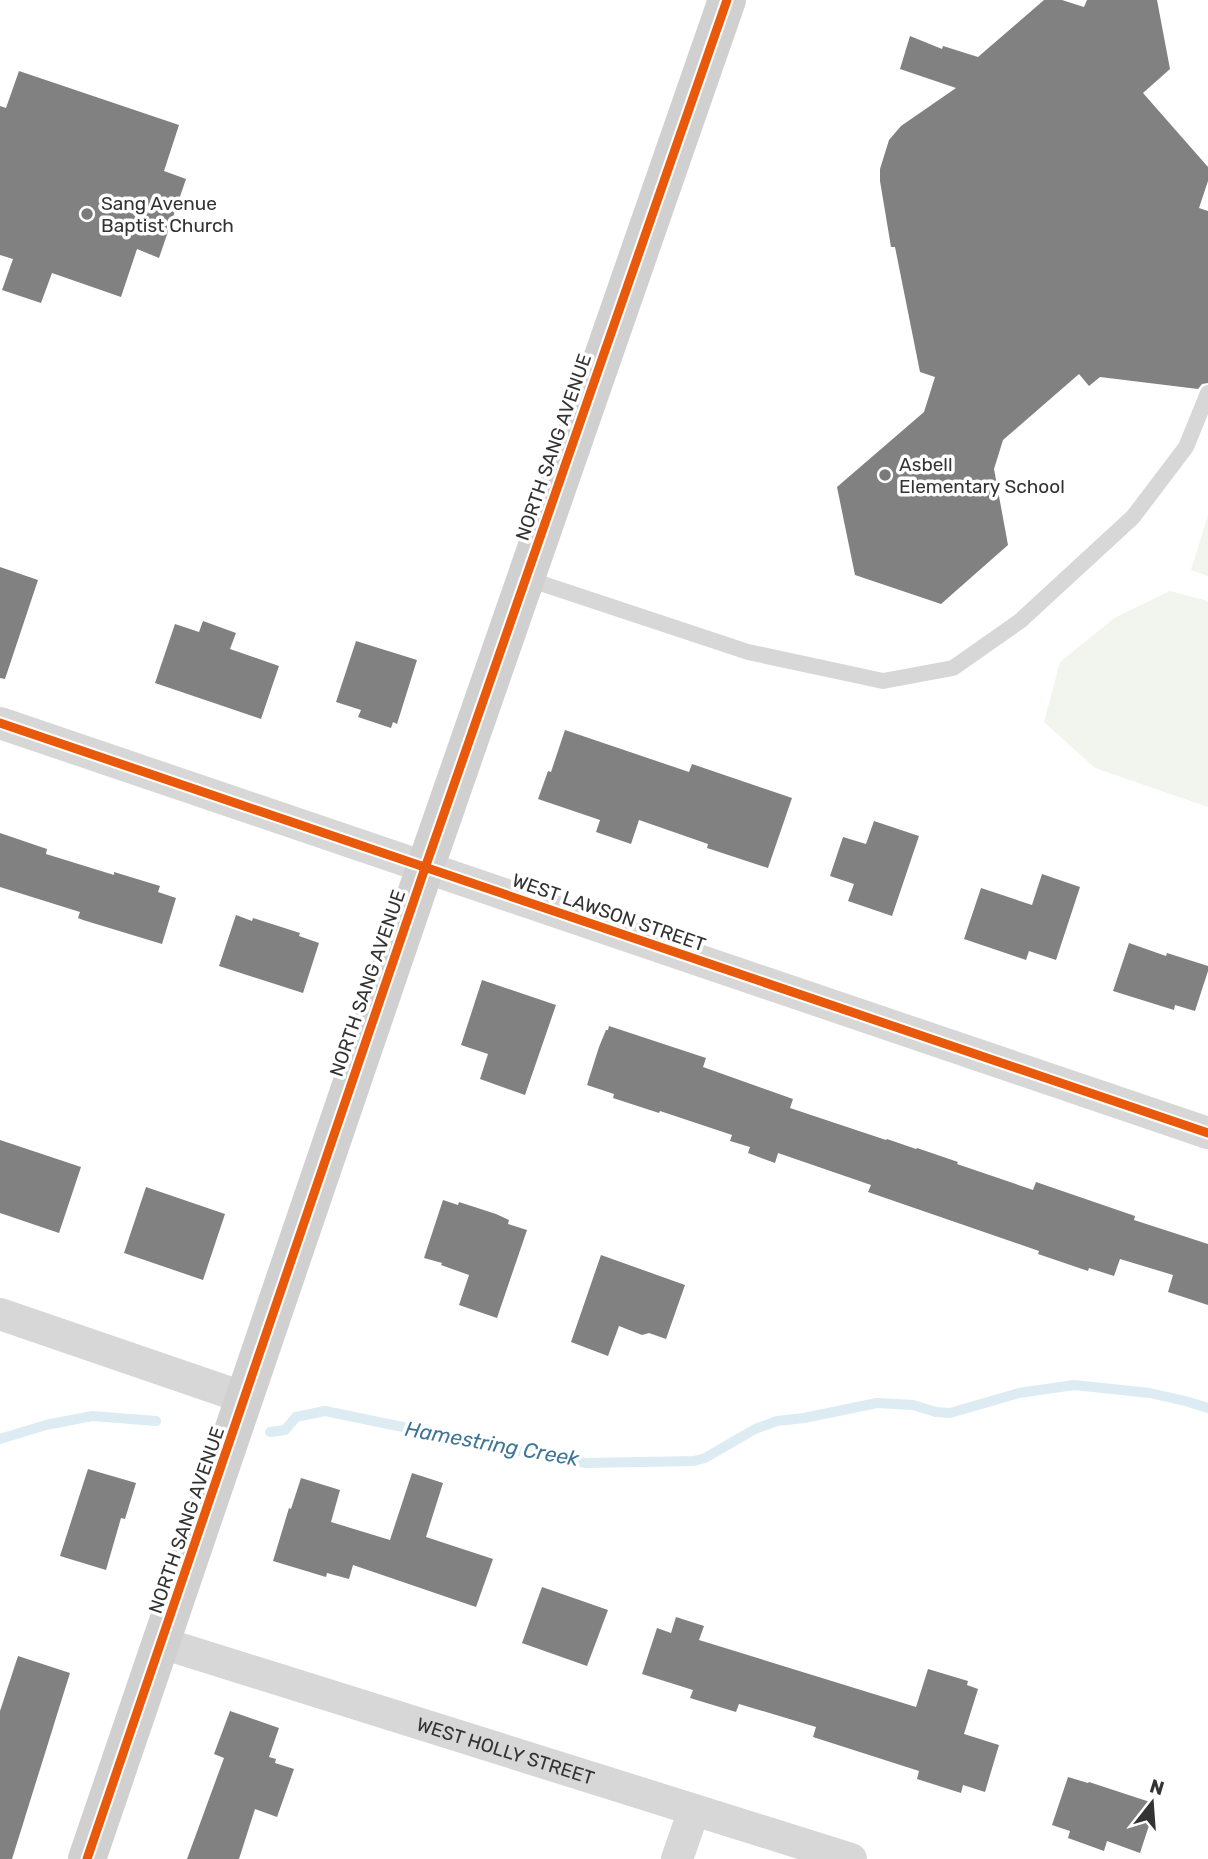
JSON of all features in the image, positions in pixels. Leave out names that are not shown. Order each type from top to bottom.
[{"type":"street","name":"NORTH SANG AVENUE","points":[[87,1859],[425,868],[727,0]]},
{"type":"street","name":"WEST LAWSON STREET","points":[[0,723],[1208,1133]]},
{"type":"street","points":[[0,1314],[246,1398]]},
{"type":"street","name":"WEST HOLLY STREET","points":[[162,1643],[850,1859]]},
{"type":"street","points":[[677,1859],[694,1810]]},
{"type":"lane","points":[[525,578],[748,652],[883,681],[953,668],[1020,621],[1133,517],[1186,447],[1208,393]]},
{"type":"shaded area","points":[[1208,515],[1208,576],[1191,570]]},
{"type":"shaded area","points":[[1170,591],[1208,601],[1208,807],[1095,768],[1044,722],[1060,662],[1116,617]]},
{"type":"building","points":[[1044,0],[1062,0],[1084,7],[1087,0],[1157,0],[1170,69],[1143,93],[1208,167],[1208,181],[1199,208],[1208,211],[1208,383],[1202,384],[1198,389],[1100,377],[1089,386],[1079,374],[1003,440],[994,469],[1008,545],[941,604],[855,575],[837,487],[924,412],[935,377],[920,372],[895,247],[891,247],[880,169],[889,140],[901,126],[956,88],[900,69],[910,36],[942,49],[943,46],[978,57]]},
{"type":"building","name":"Sang Avenue Baptist Church","points":[[19,71],[179,125],[164,171],[186,179],[159,258],[137,249],[121,297],[52,273],[41,303],[2,290],[13,259],[0,255],[0,106],[6,108]]},
{"type":"building","points":[[0,567],[38,580],[5,679],[0,678]]},
{"type":"building","points":[[203,621],[236,633],[230,649],[279,666],[261,719],[155,683],[175,624],[199,632]]},
{"type":"building","points":[[356,641],[417,660],[397,724],[393,722],[391,728],[358,717],[361,710],[336,702]]},
{"type":"building","points":[[565,730],[689,772],[692,764],[792,798],[768,868],[707,848],[708,844],[639,820],[631,844],[596,832],[600,820],[538,799],[548,771],[551,772]]},
{"type":"building","points":[[874,821],[919,836],[892,916],[848,901],[854,884],[830,876],[843,837],[866,844]]},
{"type":"building","points":[[0,833],[47,849],[46,854],[160,886],[158,892],[176,898],[162,944],[83,920],[78,918],[80,912],[0,887]]},
{"type":"building","points":[[1042,874],[1080,887],[1056,960],[1029,951],[1026,960],[964,939],[981,888],[1032,905]]},
{"type":"building","points":[[236,915],[300,933],[299,936],[319,943],[303,993],[219,966]]},
{"type":"building","points":[[1129,943],[1166,956],[1167,953],[1208,966],[1195,1011],[1175,1005],[1174,1010],[1113,991]]},
{"type":"building","points":[[482,980],[556,1005],[525,1095],[480,1079],[488,1054],[461,1045]]},
{"type":"building","points":[[609,1026],[706,1058],[703,1067],[793,1099],[790,1108],[917,1148],[1033,1190],[1036,1182],[1135,1216],[1134,1220],[1208,1244],[1208,1305],[1168,1292],[1173,1275],[1120,1259],[1114,1276],[1089,1268],[1088,1271],[1038,1254],[1039,1251],[868,1192],[871,1185],[778,1153],[775,1163],[748,1153],[750,1147],[730,1141],[732,1135],[613,1098],[614,1094],[587,1085]]},
{"type":"building","points":[[0,1140],[81,1167],[59,1233],[0,1213]]},
{"type":"building","points":[[146,1187],[225,1214],[203,1280],[124,1253]]},
{"type":"building","points":[[443,1200],[458,1205],[459,1202],[496,1214],[509,1220],[508,1224],[527,1230],[497,1318],[459,1305],[469,1275],[424,1258]]},
{"type":"building","points":[[601,1255],[685,1285],[666,1339],[649,1333],[642,1335],[619,1326],[608,1356],[571,1342]]},
{"type":"building","points":[[88,1469],[136,1483],[125,1519],[121,1518],[106,1570],[60,1556]]},
{"type":"building","points":[[412,1473],[443,1483],[426,1537],[493,1559],[476,1607],[353,1565],[349,1579],[327,1573],[326,1577],[273,1561],[301,1478],[340,1490],[331,1522],[390,1540]]},
{"type":"building","points":[[542,1587],[608,1610],[587,1666],[522,1643]]},
{"type":"building","points":[[676,1617],[704,1626],[699,1640],[916,1707],[928,1669],[968,1681],[967,1685],[978,1689],[964,1734],[999,1745],[985,1792],[963,1785],[961,1793],[917,1779],[919,1771],[813,1737],[816,1727],[739,1704],[736,1712],[690,1698],[693,1690],[642,1674],[657,1628],[671,1633]]},
{"type":"building","points":[[18,1656],[70,1673],[12,1859],[0,1859],[0,1711]]},
{"type":"building","points":[[230,1711],[279,1728],[269,1757],[276,1759],[275,1763],[294,1769],[277,1817],[255,1809],[239,1859],[187,1859],[224,1758],[214,1754]]},
{"type":"building","points":[[1068,1777],[1156,1804],[1140,1853],[1107,1841],[1104,1851],[1068,1838],[1070,1831],[1052,1825]]},
{"type":"waterway","name":"Hamestring Creek","points":[[270,1432],[285,1430],[296,1417],[325,1411],[568,1461],[694,1461],[705,1458],[755,1429],[777,1421],[877,1403],[913,1405],[950,1413],[1019,1393],[1074,1385],[1150,1393],[1208,1408]]},
{"type":"waterway","name":"Hamestring Creek","points":[[0,1439],[46,1425],[92,1416],[156,1421]]},
{"type":"cycle path","points":[[87,1859],[425,868],[727,0]]},
{"type":"cycle path","points":[[0,723],[1208,1133]]},
{"type":"place","name":"Sang Avenue Baptist Church","points":[[87,214]]},
{"type":"place","name":"Asbell Elementary School","points":[[885,475]]}]
